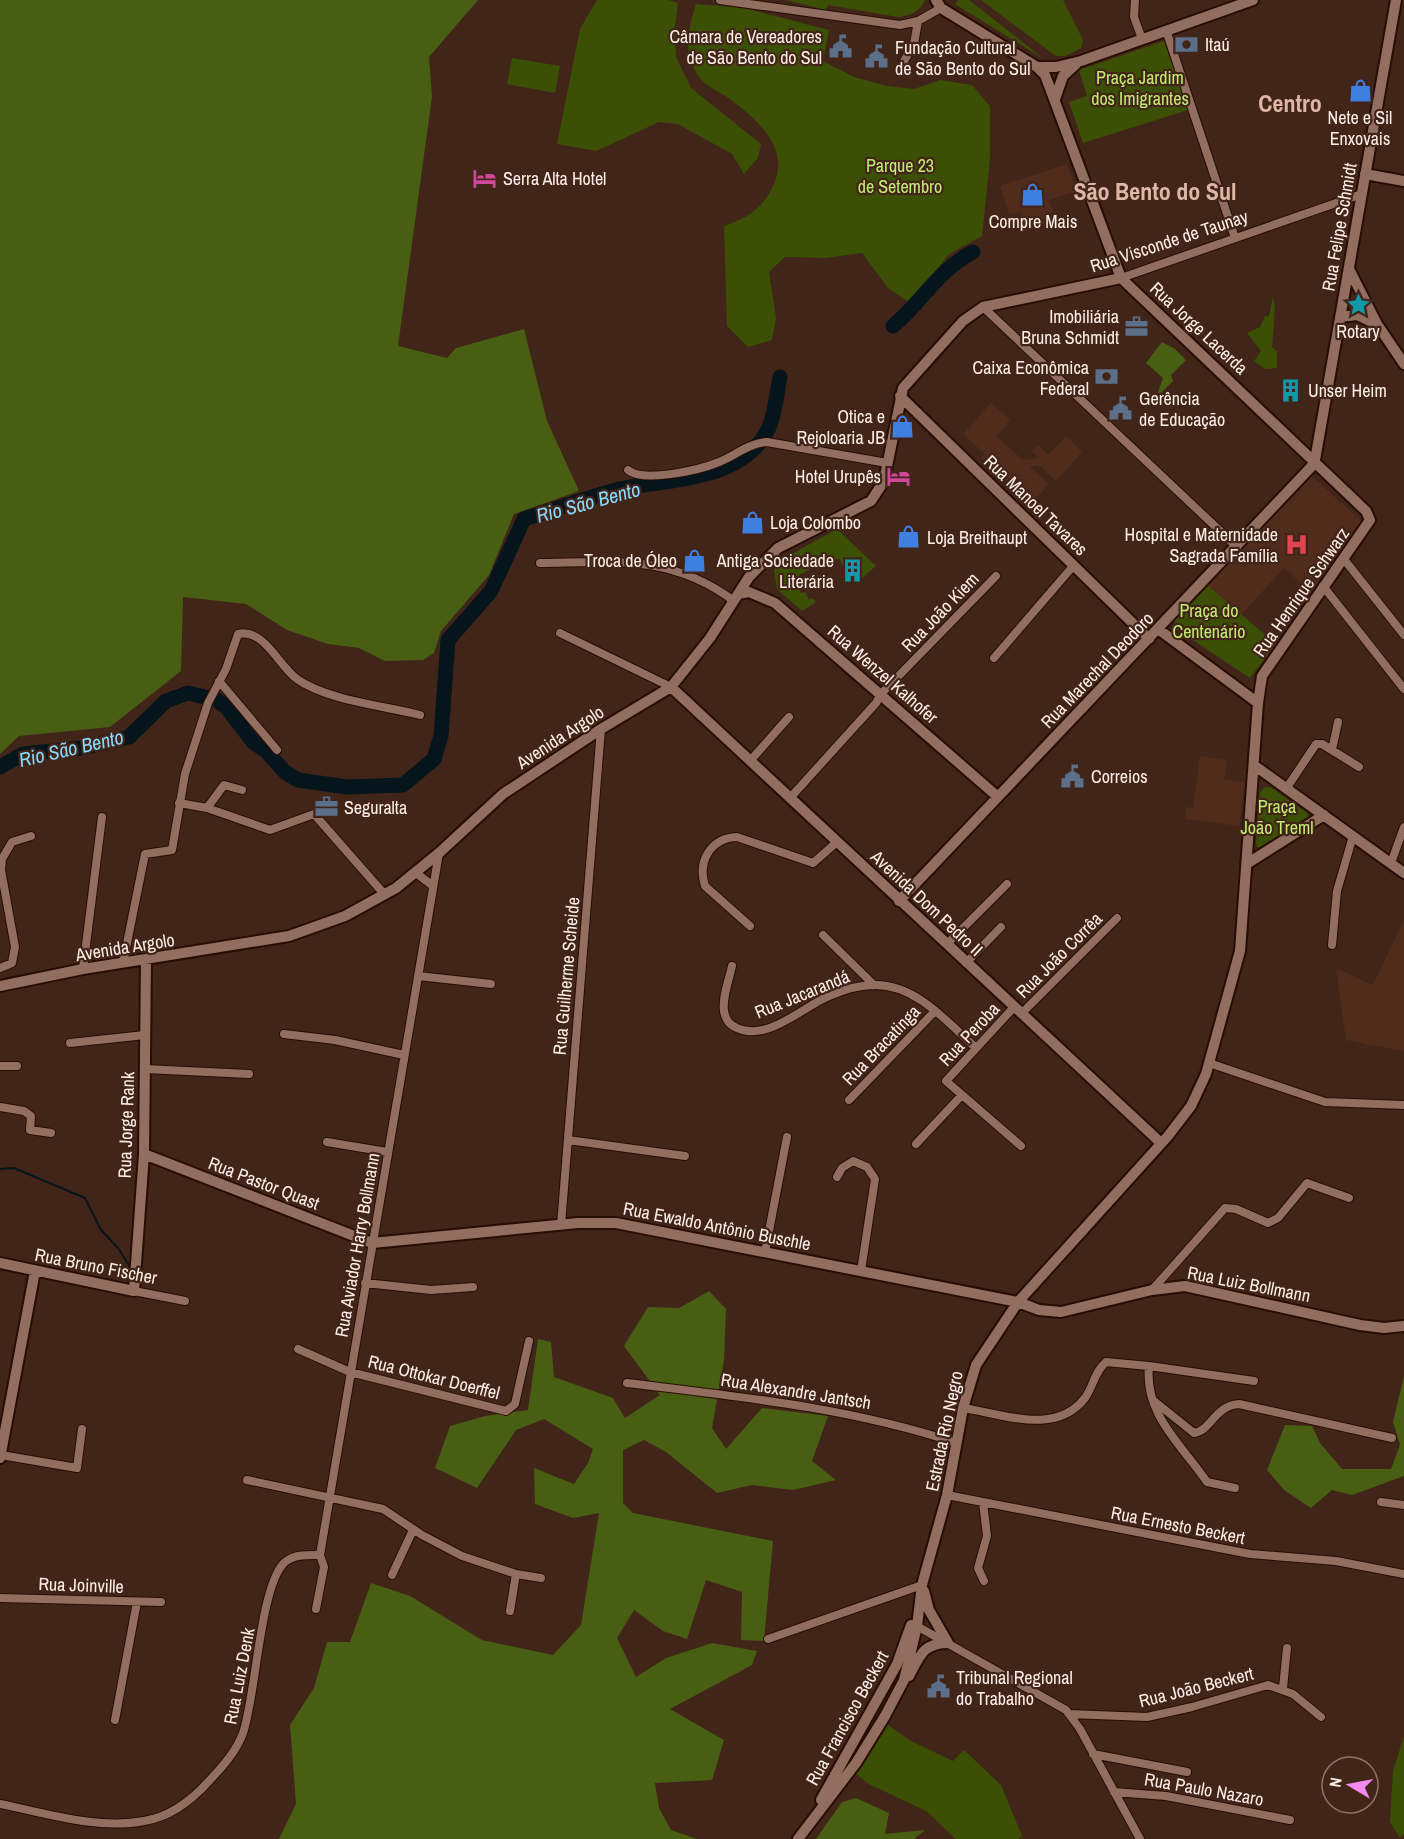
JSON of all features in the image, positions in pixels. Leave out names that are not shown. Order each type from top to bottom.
[{"type":"main road","points":[[939,4],[1037,67],[1056,67],[1081,61],[1253,0]]},
{"type":"main road","name":"Rua Felipe Schmidt","points":[[1315,460],[1396,0]]},
{"type":"main road","points":[[1055,99],[1063,76],[1081,61]]},
{"type":"main road","name":"Rua Jorge Lacerda","points":[[1037,67],[1049,81],[1121,278],[1315,460]]},
{"type":"main road","points":[[1365,174],[1404,181]]},
{"type":"main road","points":[[1349,269],[1377,324],[1404,364]]},
{"type":"main road","name":"Rua Visconde de Taunay","points":[[983,307],[1121,278]]},
{"type":"main road","name":"Avenida Argolo","points":[[0,986],[82,969],[289,936],[345,916],[385,895],[416,873],[503,794],[601,729],[671,687],[710,638],[749,578],[778,548],[871,501],[882,486],[900,396],[913,375],[963,321],[983,307]]},
{"type":"main road","points":[[1340,317],[1357,315],[1377,324]]},
{"type":"main road","name":"Rua Manoel Tavares","points":[[900,396],[1149,639]]},
{"type":"main road","name":"Rua Marechal Deodoro","points":[[899,901],[1237,547],[1306,473],[1315,460]]},
{"type":"main road","name":"Rua Henrique Schwarz","points":[[1161,1143],[1191,1106],[1209,1063],[1240,951],[1261,682],[1266,669],[1323,586],[1369,525],[1370,517],[1315,460]]},
{"type":"main road","name":"Rua Wenzel Kalhofer","points":[[736,597],[749,592],[776,603],[998,797]]},
{"type":"main road","points":[[1158,629],[1258,703]]},
{"type":"main road","name":"Avenida Dom Pedro II","points":[[671,687],[1161,1143]]},
{"type":"main road","points":[[1255,766],[1404,873]]},
{"type":"main road","points":[[1248,863],[1324,815]]},
{"type":"main road","name":"Rua Jorge Rank","points":[[134,1291],[144,1154],[146,960]]},
{"type":"main road","name":"Estrada Rio Negro","points":[[915,1625],[922,1585],[947,1495],[963,1408],[976,1365],[1018,1302],[1161,1143]]},
{"type":"main road","name":"Rua Pastor Quast","points":[[144,1154],[372,1243]]},
{"type":"main road","name":"Rua Ewaldo Antônio Buschle","points":[[372,1243],[561,1225],[631,1225],[1018,1302]]},
{"type":"main road","name":"Rua Bruno Fischer","points":[[0,1263],[134,1291]]},
{"type":"main road","points":[[0,1457],[34,1271]]},
{"type":"main road","name":"Rua Luiz Bollmann","points":[[1018,1302],[1039,1310],[1060,1312],[1173,1286],[1197,1287],[1360,1325],[1384,1328],[1404,1326]]},
{"type":"main road","points":[[798,1839],[856,1763],[928,1647],[933,1644],[948,1643],[929,1610],[922,1585]]},
{"type":"main road","points":[[897,1695],[907,1669],[915,1625]]},
{"type":"main road","name":"Rua Francisco Beckert","points":[[806,1827],[897,1664],[915,1625]]},
{"type":"street","points":[[720,0],[889,24],[918,21],[939,4]]},
{"type":"street","points":[[1135,0],[1134,17],[1142,39]]},
{"type":"street","points":[[900,68],[914,44],[918,21]]},
{"type":"street","points":[[1166,30],[1235,238]]},
{"type":"street","name":"Rua Visconde de Taunay","points":[[1121,278],[1362,194]]},
{"type":"street","points":[[983,307],[1237,547]]},
{"type":"street","points":[[628,470],[634,475],[645,476],[704,467],[757,442],[887,463]]},
{"type":"street","points":[[1343,558],[1404,634]]},
{"type":"street","points":[[540,563],[656,564],[736,597]]},
{"type":"street","points":[[994,658],[1074,565]]},
{"type":"street","name":"Rua João Kiem","points":[[790,798],[876,703],[881,694],[996,576]]},
{"type":"street","points":[[1323,586],[1404,689]]},
{"type":"street","points":[[123,963],[145,854],[172,850],[185,774],[212,692],[226,669],[235,636],[248,633],[259,638],[290,673],[309,686],[420,715]]},
{"type":"street","points":[[560,633],[671,687]]},
{"type":"street","points":[[219,681],[277,750]]},
{"type":"street","points":[[750,761],[789,717]]},
{"type":"street","points":[[1332,750],[1338,722]]},
{"type":"street","name":"Rua Guilherme Scheide","points":[[561,1225],[601,729]]},
{"type":"street","points":[[1286,789],[1316,744],[1332,750],[1359,767]]},
{"type":"street","points":[[207,808],[224,785],[242,790]]},
{"type":"street","points":[[179,802],[207,808],[270,830],[314,814],[385,895]]},
{"type":"street","points":[[82,969],[102,816]]},
{"type":"street","points":[[1391,863],[1404,827]]},
{"type":"street","points":[[0,969],[12,963],[15,947],[1,870],[2,859],[12,842],[31,836]]},
{"type":"street","points":[[1332,945],[1337,891],[1353,836]]},
{"type":"street","points":[[750,926],[705,886],[703,864],[713,845],[728,838],[737,837],[813,863],[837,842]]},
{"type":"street","name":"Rua Aviador Harry Bollmann","points":[[316,1609],[324,1566],[320,1555],[439,853]]},
{"type":"street","points":[[416,873],[433,886]]},
{"type":"street","points":[[947,944],[1007,884]]},
{"type":"street","name":"Rua João Corrêa","points":[[1018,1010],[1117,918]]},
{"type":"street","points":[[966,963],[1001,927]]},
{"type":"street","points":[[823,935],[874,985],[910,994],[935,1011],[976,1048]]},
{"type":"street","name":"Rua Jacarandá","points":[[732,966],[724,1002],[725,1018],[730,1024],[749,1030],[770,1028],[832,994],[874,985]]},
{"type":"street","points":[[418,976],[491,984]]},
{"type":"street","name":"Rua Peroba","points":[[962,1095],[946,1080],[976,1048],[1018,1010]]},
{"type":"street","name":"Rua Bracatinga","points":[[849,1100],[935,1011]]},
{"type":"street","points":[[284,1034],[335,1040],[404,1054]]},
{"type":"street","points":[[70,1043],[145,1035]]},
{"type":"street","points":[[1209,1063],[1325,1102],[1404,1105]]},
{"type":"street","points":[[0,1066],[17,1066]]},
{"type":"street","points":[[145,1068],[249,1074]]},
{"type":"street","points":[[916,1144],[962,1095],[1021,1146]]},
{"type":"street","points":[[0,1107],[27,1112],[31,1119],[30,1130],[51,1133]]},
{"type":"street","points":[[765,1251],[787,1137]]},
{"type":"street","points":[[568,1140],[685,1156]]},
{"type":"street","points":[[327,1142],[387,1152]]},
{"type":"street","points":[[837,1177],[842,1168],[853,1161],[867,1167],[875,1179],[861,1271]]},
{"type":"street","points":[[1152,1290],[1225,1208],[1236,1209],[1268,1223],[1278,1218],[1307,1183],[1349,1198]]},
{"type":"street","points":[[365,1283],[431,1290],[473,1287]]},
{"type":"street","name":"Rua Bruno Fischer","points":[[134,1291],[185,1301]]},
{"type":"street","name":"Rua Ottokar Doerffel","points":[[350,1372],[506,1411],[515,1404],[529,1341]]},
{"type":"street","points":[[298,1349],[350,1372]]},
{"type":"street","points":[[963,1408],[1031,1419],[1058,1419],[1072,1411],[1086,1397],[1106,1362],[1254,1381]]},
{"type":"street","points":[[1149,1366],[1150,1398],[1171,1435],[1207,1482],[1235,1488]]},
{"type":"street","name":"Rua Alexandre Jantsch","points":[[627,1383],[851,1413],[957,1443]]},
{"type":"street","points":[[1150,1398],[1194,1432],[1203,1429],[1220,1410],[1239,1404],[1392,1438]]},
{"type":"street","points":[[0,1457],[76,1468],[82,1429]]},
{"type":"street","points":[[247,1480],[382,1509],[413,1530],[462,1556],[516,1574],[541,1578]]},
{"type":"street","name":"Rua Ernesto Beckert","points":[[947,1495],[1250,1554],[1336,1561],[1404,1574]]},
{"type":"street","points":[[983,1502],[987,1536],[978,1568],[984,1581]]},
{"type":"street","points":[[1381,1502],[1404,1505]]},
{"type":"street","points":[[392,1575],[413,1530]]},
{"type":"street","name":"Rua Luiz Denk","points":[[0,1804],[82,1820],[127,1823],[164,1816],[191,1799],[231,1756],[243,1735],[269,1598],[278,1572],[291,1558],[320,1555]]},
{"type":"street","points":[[510,1611],[516,1574]]},
{"type":"street","points":[[768,1639],[922,1585]]},
{"type":"street","name":"Rua Joinville","points":[[0,1598],[161,1602]]},
{"type":"street","points":[[115,1720],[137,1602]]},
{"type":"street","points":[[915,1625],[1057,1703],[1069,1714],[1140,1839]]},
{"type":"street","points":[[1287,1648],[1283,1688],[1302,1699],[1321,1718]]},
{"type":"street","name":"Rua João Beckert","points":[[1069,1714],[1147,1717],[1192,1707],[1260,1685],[1283,1688]]},
{"type":"street","points":[[1093,1754],[1187,1772]]},
{"type":"street","name":"Rua Paulo Nazaro","points":[[1114,1792],[1166,1796],[1290,1820]]},
{"type":"shaded area","name":"Compre Mais","points":[[1067,164],[1076,191],[1049,200],[1056,220],[1037,226],[1035,221],[1026,224],[1021,211],[1009,214],[1000,186]]},
{"type":"shaded area","points":[[991,403],[1010,420],[997,437],[1023,460],[1039,458],[1032,451],[1038,445],[1048,455],[1066,436],[1082,452],[1056,481],[1040,466],[1029,466],[1049,484],[1031,504],[981,458],[985,454],[963,434]]},
{"type":"shaded area","name":"Hospital e Maternidade Sagrada Família","points":[[1310,475],[1362,521],[1311,592],[1284,568],[1240,616],[1208,586]]},
{"type":"shaded area","points":[[1200,756],[1227,760],[1224,779],[1245,782],[1239,826],[1185,819],[1186,807],[1193,808]]},
{"type":"shaded area","points":[[1404,920],[1404,1051],[1346,1040],[1336,968],[1373,985]]},
{"type":"green space","points":[[0,0],[478,0],[429,57],[432,97],[398,346],[447,358],[456,348],[524,329],[547,421],[579,491],[514,514],[489,575],[441,631],[434,653],[423,660],[385,661],[359,648],[328,644],[287,630],[246,604],[183,597],[181,671],[110,727],[19,736],[0,754]]},
{"type":"green space","points":[[597,0],[668,0],[678,3],[675,27],[676,57],[691,88],[761,144],[758,158],[744,174],[732,154],[678,124],[659,122],[596,151],[557,144],[580,29]]},
{"type":"green space","points":[[786,0],[925,0],[914,13],[898,17],[828,5],[826,10]]},
{"type":"green space","points":[[958,0],[969,0],[1044,59],[955,4]]},
{"type":"green space","points":[[981,0],[1063,0],[1083,40],[1081,48],[1065,56],[1056,56]]},
{"type":"green space","name":"Parque 23 de Setembro","points":[[696,4],[743,8],[829,30],[823,61],[854,77],[887,86],[914,89],[940,80],[972,85],[990,106],[990,158],[982,236],[949,254],[910,303],[888,288],[862,253],[825,258],[785,257],[769,272],[776,318],[772,340],[748,347],[727,326],[724,226],[748,215],[765,199],[774,184],[778,171],[778,158],[774,146],[760,125],[730,99],[706,84],[694,69],[688,42]]},
{"type":"green space","name":"Praça Jardim dos Imigrantes","points":[[1164,41],[1188,110],[1083,143],[1069,102],[1087,96],[1079,70]]},
{"type":"green space","points":[[512,58],[560,66],[555,93],[507,84]]},
{"type":"green space","points":[[1273,296],[1275,309],[1272,347],[1277,351],[1277,368],[1265,369],[1254,361],[1261,351],[1247,333],[1260,327],[1265,316],[1269,316]]},
{"type":"green space","points":[[1162,342],[1175,349],[1186,360],[1171,375],[1173,381],[1160,394],[1158,392],[1163,378],[1146,363]]},
{"type":"green space","points":[[837,529],[876,566],[862,578],[858,561],[842,566],[840,559],[812,561],[814,567],[794,578],[801,593],[805,592],[809,600],[812,598],[816,602],[802,611],[777,589],[774,570],[781,560]]},
{"type":"green space","name":"Praça do Centenário","points":[[1208,586],[1276,644],[1250,678],[1175,628],[1175,620]]},
{"type":"green space","name":"Praça João Treml","points":[[1265,787],[1272,788],[1307,813],[1309,818],[1262,849],[1257,847],[1256,843],[1260,792]]},
{"type":"green space","points":[[709,1291],[726,1309],[724,1360],[712,1428],[726,1449],[762,1408],[828,1416],[812,1461],[836,1480],[793,1490],[752,1485],[717,1493],[666,1452],[644,1440],[623,1450],[623,1503],[633,1513],[773,1541],[764,1641],[741,1640],[742,1592],[706,1580],[687,1639],[663,1631],[634,1610],[617,1638],[636,1677],[666,1658],[712,1643],[757,1651],[752,1665],[670,1709],[724,1740],[712,1780],[655,1783],[659,1808],[671,1830],[697,1839],[279,1839],[296,1804],[290,1725],[314,1688],[327,1642],[350,1642],[371,1583],[410,1596],[482,1640],[553,1655],[581,1625],[599,1513],[573,1518],[535,1504],[534,1468],[574,1484],[588,1463],[593,1449],[544,1419],[516,1430],[477,1488],[435,1468],[450,1426],[485,1416],[528,1410],[538,1339],[551,1342],[554,1377],[613,1398],[625,1418],[660,1395],[624,1346],[648,1307],[679,1308]]},
{"type":"green space","points":[[1404,1376],[1404,1476],[1352,1495],[1332,1490],[1311,1508],[1284,1490],[1267,1470],[1285,1425],[1312,1426],[1320,1443],[1342,1469],[1391,1469],[1400,1445],[1393,1422]]},
{"type":"green space","points":[[888,1725],[911,1741],[953,1761],[964,1750],[1001,1785],[1022,1836],[1018,1839],[956,1839],[926,1811],[869,1784],[856,1774]]},
{"type":"green space","points":[[1404,1736],[1404,1834],[1400,1838],[1390,1822],[1393,1771]]},
{"type":"green space","points":[[856,1798],[889,1813],[885,1834],[925,1830],[914,1839],[816,1839],[842,1802]]},
{"type":"waterway","name":"Rio São Bento","points":[[893,326],[940,277],[973,252]]},
{"type":"waterway","name":"Rio São Bento","points":[[0,767],[23,754],[82,748],[129,737],[166,701],[188,693],[217,700],[226,707],[253,742],[266,751],[285,772],[298,780],[347,787],[403,785],[434,759],[441,736],[448,640],[491,591],[524,519],[608,492],[698,476],[734,463],[750,452],[767,432],[773,417],[780,377]]},
{"type":"waterway","points":[[0,1169],[14,1168],[85,1198],[101,1230],[118,1248],[130,1267]]},
{"type":"place","name":"Itaú","points":[[1187,44]]},
{"type":"place","name":"Câmara de Vereadores de São Bento do Sul","points":[[840,46]]},
{"type":"place","name":"Fundação Cultural de São Bento do Sul","points":[[877,57]]},
{"type":"place","name":"Nete e Sil Enxovais","points":[[1360,91]]},
{"type":"place","name":"Serra Alta Hotel","points":[[485,178]]},
{"type":"place","name":"Compre Mais","points":[[1033,195]]},
{"type":"place","name":"Rotary","points":[[1358,305]]},
{"type":"place","name":"Imobiliária Bruna Schmidt","points":[[1137,326]]},
{"type":"place","name":"Caixa Econômica Federal","points":[[1107,377]]},
{"type":"place","name":"Unser Heim","points":[[1290,390]]},
{"type":"place","name":"Gerência de Educação","points":[[1121,408]]},
{"type":"place","name":"Otica e Rejoloaria JB","points":[[903,426]]},
{"type":"place","name":"Hotel Urupês","points":[[899,476]]},
{"type":"place","name":"Loja Colombo","points":[[752,522]]},
{"type":"place","name":"Loja Breithaupt","points":[[909,537]]},
{"type":"place","name":"Hospital e Maternidade Sagrada Família","points":[[1296,544]]},
{"type":"place","name":"Troca de Óleo","points":[[695,560]]},
{"type":"place","name":"Antiga Sociedade Literária","points":[[852,570]]},
{"type":"place","name":"Correios","points":[[1073,776]]},
{"type":"place","name":"Seguralta","points":[[326,807]]},
{"type":"place","name":"Tribunal Regional do Trabalho","points":[[938,1687]]},
{"type":"district","name":"Centro","points":[[1290,103]]},
{"type":"district","name":"São Bento do Sul","points":[[1155,191]]}]
